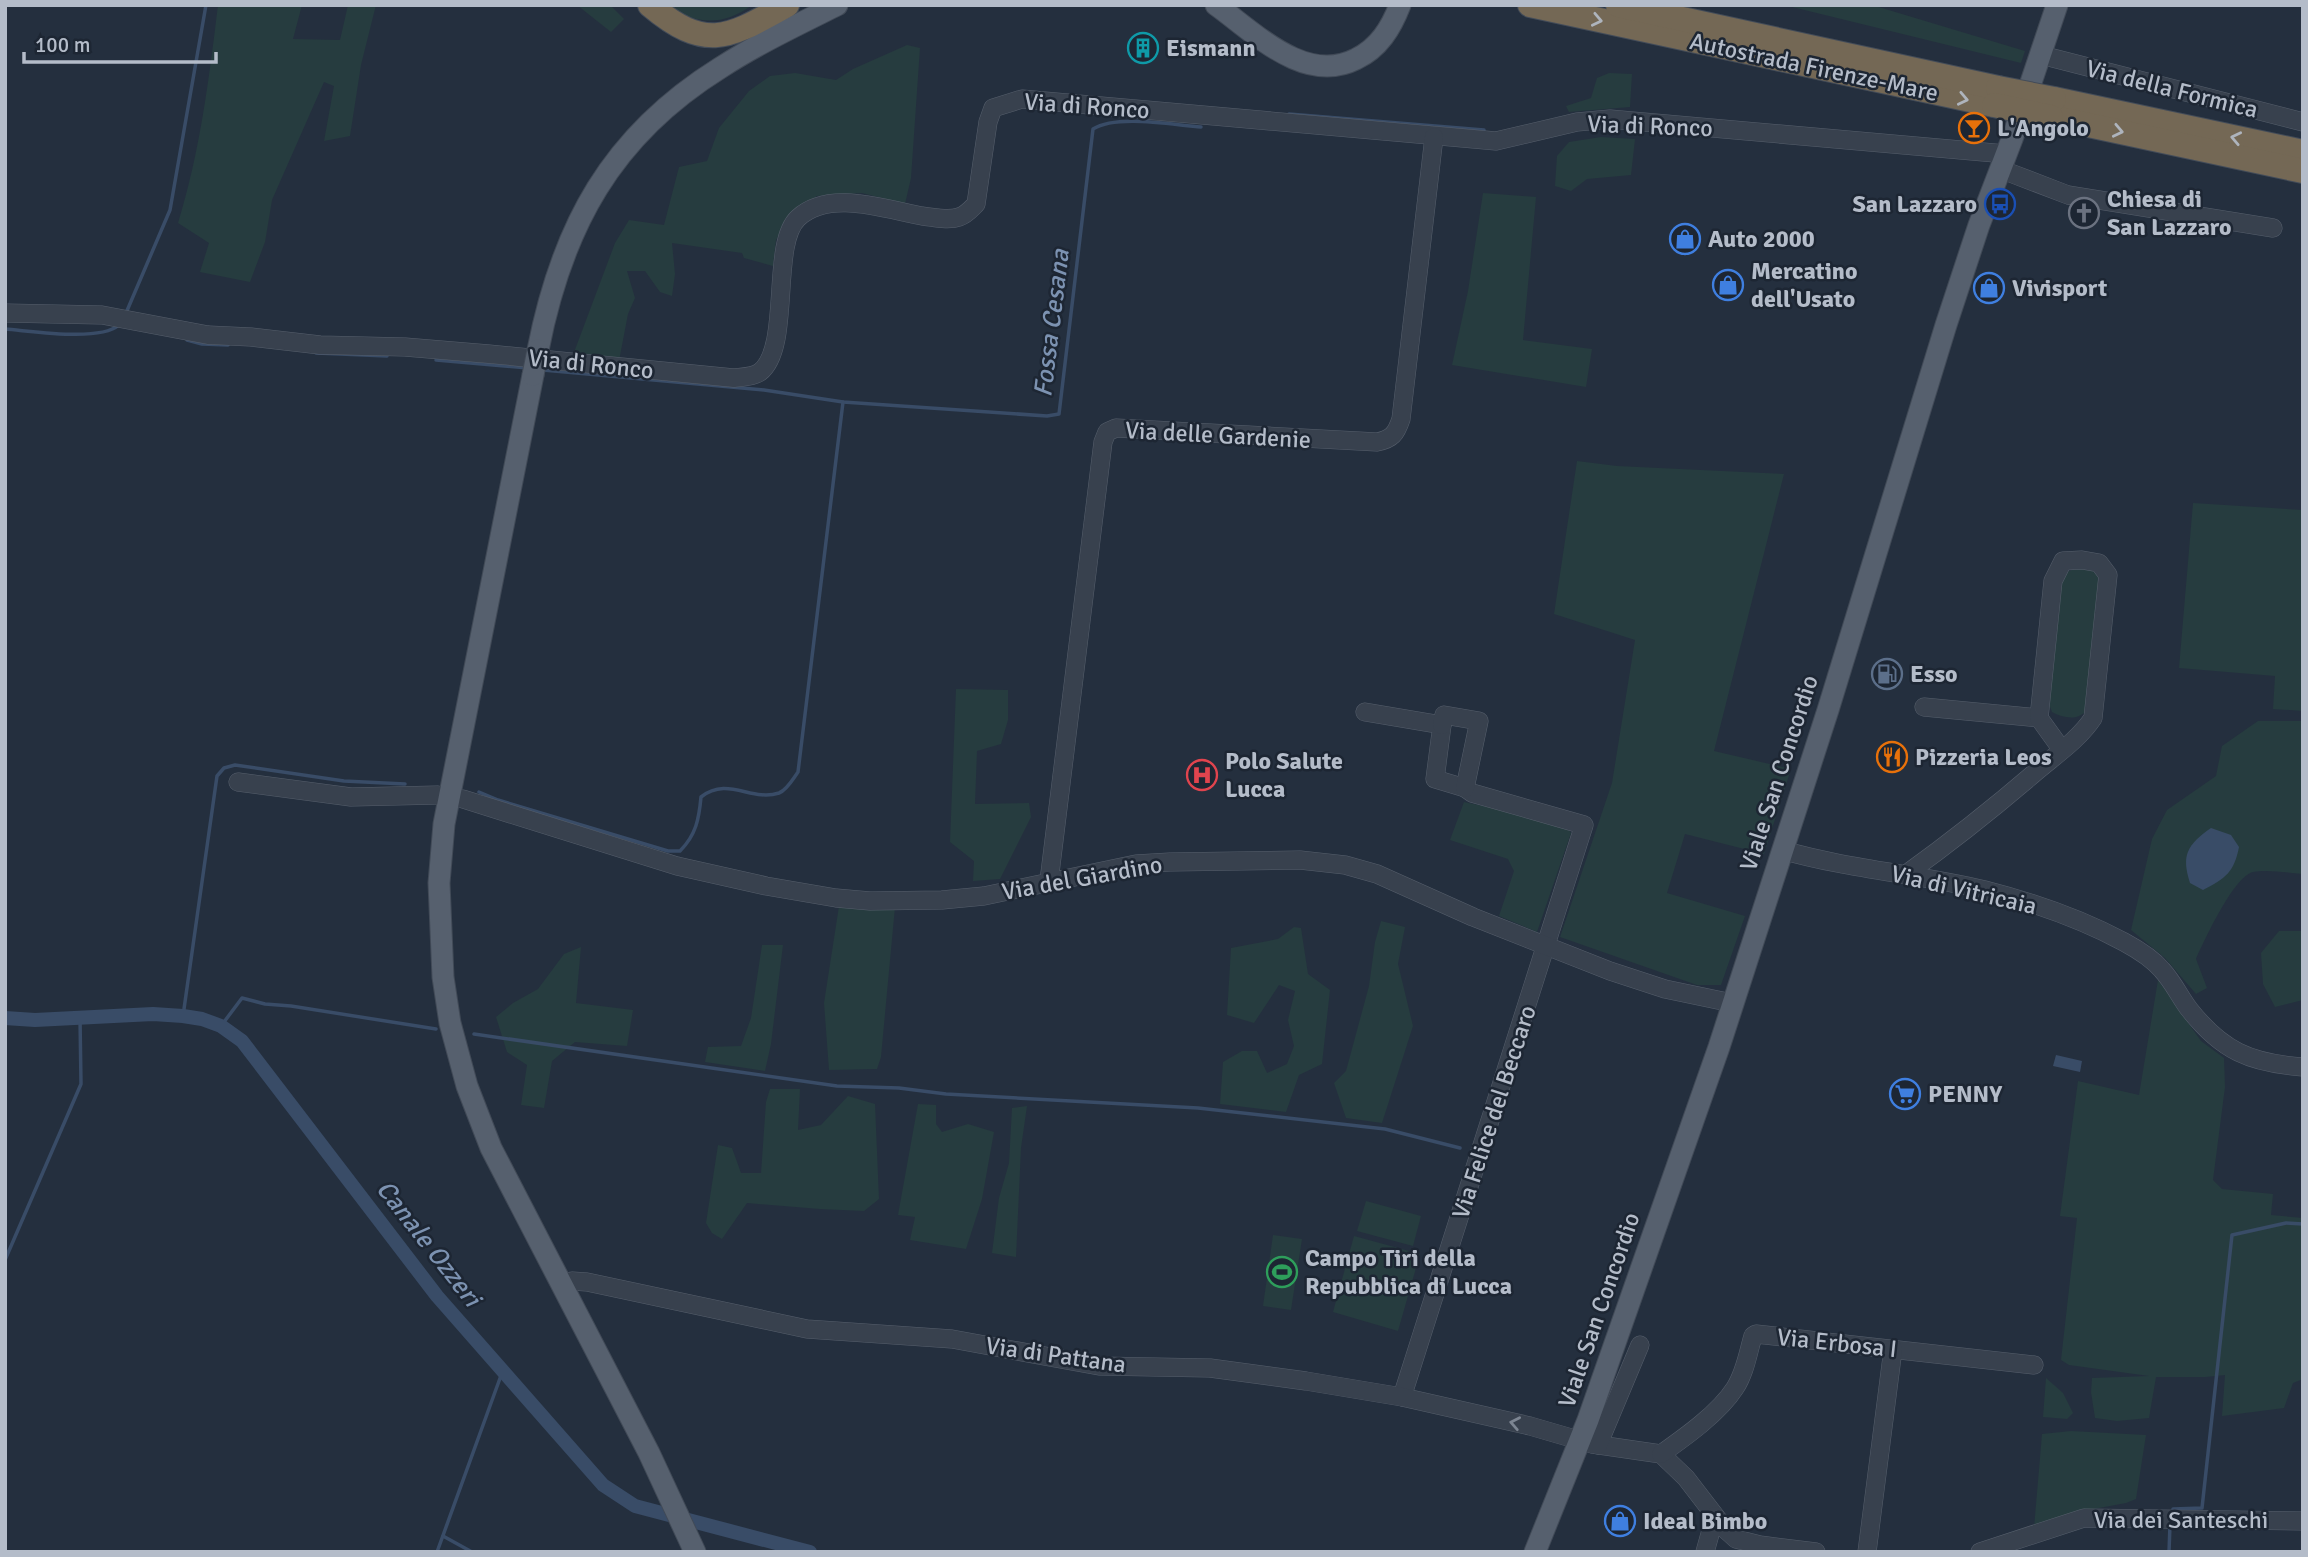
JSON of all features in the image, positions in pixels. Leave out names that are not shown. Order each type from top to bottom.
[{"type":"highway","points":[[658,11],[689,24],[720,24],[743,16],[759,5]]},
{"type":"highway","points":[[658,11],[691,33],[715,36],[740,29],[787,5]]},
{"type":"highway","name":"Autostrada Firenze-Mare","points":[[1530,5],[2053,108],[2303,152]]},
{"type":"highway","name":"Autostrada Firenze-Mare","points":[[1618,5],[1996,96]]},
{"type":"highway","name":"Autostrada Firenze-Mare","points":[[2053,108],[2303,171]]},
{"type":"main road","points":[[695,1552],[649,1453],[491,1148],[467,1086],[450,1023],[443,977],[439,883],[444,824],[538,349],[548,306],[571,234],[592,196],[626,148],[665,108],[740,55],[837,5]]},
{"type":"main road","points":[[1216,5],[1290,57],[1323,66],[1345,64],[1368,52],[1383,38],[1397,12]]},
{"type":"main road","name":"Viale San Concordio","points":[[1535,1552],[1589,1442],[1828,710],[1954,300],[2057,5]]},
{"type":"street","name":"Via della Formica","points":[[2041,55],[2303,122]]},
{"type":"street","name":"Via di Ronco","points":[[5,313],[102,315],[208,335],[320,345],[405,347],[743,377],[760,371],[768,361],[776,338],[786,242],[796,219],[818,205],[835,202],[932,217],[959,218],[976,204],[988,122],[993,108],[1022,99],[1496,141],[1577,122],[1610,119],[2003,162],[2068,195],[2273,228]]},
{"type":"street","name":"Via delle Gardenie","points":[[1049,881],[1103,442],[1107,432],[1116,428],[1363,442],[1391,439],[1401,419],[1434,137]]},
{"type":"street","points":[[1905,875],[1957,838],[2062,750],[2085,730],[2093,718],[2108,575],[2099,563],[2082,560],[2063,561],[2053,582],[2039,718],[2062,750]]},
{"type":"street","points":[[1924,707],[2039,718]]},
{"type":"street","points":[[1365,712],[1443,724]]},
{"type":"street","points":[[1465,788],[1479,721],[1444,715],[1435,779],[1465,788],[1472,793],[1584,825],[1547,946]]},
{"type":"street","points":[[237,782],[351,797],[438,795]]},
{"type":"street","name":"Via del Giardino","points":[[463,799],[677,866],[766,886],[870,901],[942,900],[984,896],[1136,864],[1300,860],[1345,865],[1377,874],[1473,917],[1610,971],[1665,989],[1732,1003]]},
{"type":"street","name":"Via di Vitricaia","points":[[1782,850],[1985,890],[2035,905],[2123,941],[2162,969],[2211,1034],[2233,1051],[2258,1060],[2303,1066]]},
{"type":"street","name":"Via Felice del Beccaro","points":[[1402,1397],[1547,946]]},
{"type":"street","name":"Via di Pattana","points":[[572,1281],[807,1329],[952,1339],[1099,1366],[1210,1368],[1306,1381],[1402,1397],[1589,1442]]},
{"type":"street","name":"Via Erbosa I","points":[[1661,1454],[1722,1403],[1735,1388],[1756,1334],[2034,1365]]},
{"type":"street","points":[[1640,1345],[1589,1442],[1661,1454],[1686,1478],[1736,1539],[1816,1552]]},
{"type":"street","points":[[1867,1552],[1893,1349]]},
{"type":"street","points":[[1705,1552],[1715,1516]]},
{"type":"street","name":"Via dei Santeschi","points":[[1980,1552],[2084,1518],[2303,1521]]},
{"type":"green space","points":[[218,5],[302,5],[293,39],[340,40],[348,5],[376,5],[361,65],[350,136],[324,141],[334,86],[324,82],[272,200],[265,242],[250,282],[200,272],[209,243],[178,223],[198,142]]},
{"type":"green space","points":[[577,5],[610,5],[624,19],[611,32]]},
{"type":"green space","points":[[658,5],[752,5],[728,18],[705,20],[694,19]]},
{"type":"green space","points":[[1784,5],[1872,5],[2025,51],[2021,63]]},
{"type":"green space","points":[[907,45],[920,48],[911,178],[905,204],[862,193],[817,196],[791,213],[776,240],[773,266],[744,258],[742,253],[672,243],[675,274],[672,296],[660,292],[645,271],[627,271],[635,298],[628,314],[619,361],[573,355],[615,243],[629,220],[664,225],[679,167],[707,161],[719,128],[749,91],[770,76],[795,73],[836,80],[853,69]]},
{"type":"green space","points":[[1609,73],[1632,74],[1630,107],[1569,112],[1566,106],[1591,98],[1597,78]]},
{"type":"green space","points":[[1601,137],[1635,139],[1631,175],[1587,179],[1571,191],[1555,186],[1557,156],[1569,142]]},
{"type":"green space","points":[[1483,193],[1536,197],[1523,340],[1592,349],[1586,387],[1452,365],[1468,291]]},
{"type":"green space","points":[[1577,461],[1617,466],[1784,474],[1714,751],[1791,769],[1764,854],[1685,834],[1667,893],[1745,916],[1721,985],[1697,985],[1560,937],[1612,783],[1635,640],[1554,614]]},
{"type":"green space","points":[[2193,503],[2303,510],[2303,711],[2273,709],[2275,676],[2179,668]]},
{"type":"green space","points":[[2077,568],[2092,571],[2101,583],[2086,711],[2070,717],[2052,712],[2049,704],[2060,582],[2067,572]]},
{"type":"green space","points":[[956,689],[1008,690],[1008,720],[1001,744],[977,751],[975,804],[1029,803],[1031,817],[1000,879],[973,881],[974,861],[950,842]]},
{"type":"green space","points":[[2258,721],[2303,721],[2303,874],[2271,871],[2253,872],[2245,876],[2220,910],[2196,959],[2207,988],[2196,994],[2165,958],[2131,930],[2152,839],[2167,810],[2216,776],[2222,746]]},
{"type":"green space","points":[[1464,802],[1564,823],[1571,833],[1537,932],[1499,916],[1514,871],[1508,859],[1450,840]]},
{"type":"green space","points":[[839,906],[895,907],[881,1057],[877,1069],[829,1070],[824,1003]]},
{"type":"green space","points":[[1381,921],[1405,927],[1398,964],[1413,1026],[1382,1123],[1346,1118],[1334,1083],[1346,1071],[1369,986]]},
{"type":"green space","points":[[1294,927],[1301,928],[1308,974],[1330,990],[1322,1064],[1299,1075],[1286,1112],[1220,1104],[1223,1062],[1242,1051],[1257,1051],[1267,1073],[1287,1064],[1294,1046],[1288,1020],[1295,991],[1279,985],[1254,1023],[1227,1015],[1231,948],[1278,939]]},
{"type":"green space","points":[[2279,931],[2303,931],[2303,1000],[2275,1007],[2263,984],[2261,953]]},
{"type":"green space","points":[[762,945],[783,945],[771,1044],[765,1071],[705,1062],[708,1047],[741,1046],[751,1018]]},
{"type":"green space","points":[[581,947],[576,1003],[633,1010],[627,1046],[575,1042],[552,1061],[544,1108],[521,1105],[527,1065],[507,1052],[496,1017],[513,1003],[538,989],[564,954]]},
{"type":"green space","points":[[2158,980],[2201,1041],[2224,1058],[2225,1087],[2213,1180],[2222,1189],[2273,1194],[2271,1215],[2303,1218],[2303,1379],[2293,1383],[2284,1408],[2222,1416],[2225,1375],[2156,1377],[2149,1418],[2117,1421],[2095,1418],[2092,1378],[2149,1376],[2069,1365],[2061,1360],[2077,1218],[2060,1216],[2078,1081],[2139,1095]]},
{"type":"green space","points":[[770,1089],[800,1089],[798,1130],[821,1125],[848,1096],[875,1104],[879,1199],[864,1211],[747,1203],[722,1239],[712,1233],[706,1223],[718,1145],[732,1148],[741,1173],[761,1173],[766,1102]]},
{"type":"green space","points":[[918,1104],[936,1105],[936,1124],[942,1132],[968,1124],[994,1132],[982,1199],[966,1249],[910,1240],[915,1217],[898,1215]]},
{"type":"green space","points":[[1027,1106],[1021,1148],[1016,1257],[992,1253],[999,1198],[1009,1163],[1012,1108]]},
{"type":"green space","points":[[1366,1201],[1421,1216],[1413,1246],[1357,1231]]},
{"type":"green space","name":"Campo Tiri della Repubblica di Lucca","points":[[1273,1235],[1302,1239],[1291,1310],[1263,1306]]},
{"type":"green space","points":[[1354,1236],[1420,1254],[1398,1331],[1333,1312]]},
{"type":"green space","points":[[2046,1378],[2063,1393],[2073,1413],[2067,1419],[2043,1417]]},
{"type":"green space","points":[[2071,1431],[2146,1435],[2136,1499],[2083,1511],[2034,1528],[2042,1434]]},
{"type":"water","points":[[2211,828],[2231,835],[2239,847],[2228,873],[2203,890],[2190,883],[2186,858],[2191,845]]},
{"type":"water","points":[[2056,1055],[2082,1061],[2080,1072],[2053,1066]]},
{"type":"waterway","points":[[126,313],[170,210],[206,5]]},
{"type":"waterway","name":"Fossa Cesana","points":[[1289,114],[1484,130]]},
{"type":"waterway","name":"Fossa Cesana","points":[[543,370],[764,390],[843,402],[1047,416],[1059,414],[1093,129],[1130,121],[1201,127]]},
{"type":"waterway","points":[[5,329],[81,334],[97,333],[119,325]]},
{"type":"waterway","points":[[187,340],[202,344],[228,345]]},
{"type":"waterway","points":[[316,353],[387,356]]},
{"type":"waterway","points":[[436,360],[528,368]]},
{"type":"waterway","points":[[479,792],[668,851],[680,851],[696,826],[701,797],[711,791],[730,789],[769,795],[782,792],[787,787],[798,772],[843,402]]},
{"type":"waterway","points":[[183,1016],[217,776],[224,768],[235,765],[344,781],[405,784]]},
{"type":"waterway","points":[[221,1026],[242,998],[265,1004],[436,1029]]},
{"type":"waterway","name":"Canale Ozzeri","points":[[5,1018],[35,1020],[153,1014],[202,1019],[221,1026],[242,1041],[437,1296],[603,1485],[635,1506],[810,1552]]},
{"type":"waterway","points":[[5,1260],[81,1084],[80,1018]]},
{"type":"waterway","points":[[474,1034],[837,1086],[1198,1108],[1385,1129],[1460,1148]]},
{"type":"waterway","points":[[2173,1509],[2202,1508],[2232,1235],[2286,1223],[2303,1224]]},
{"type":"waterway","points":[[437,1552],[503,1370]]},
{"type":"waterway","points":[[2169,1552],[2170,1525]]},
{"type":"waterway","points":[[443,1536],[472,1552]]},
{"type":"place","name":"Eismann","points":[[1143,48]]},
{"type":"place","name":"L'Angolo","points":[[1974,128]]},
{"type":"place","name":"San Lazzaro","points":[[2000,204]]},
{"type":"place","name":"Chiesa di San Lazzaro","points":[[2084,213]]},
{"type":"place","name":"Auto 2000","points":[[1685,239]]},
{"type":"place","name":"Mercatino dell'Usato","points":[[1728,285]]},
{"type":"place","name":"Vivisport","points":[[1989,288]]},
{"type":"place","name":"Esso","points":[[1887,674]]},
{"type":"place","name":"Pizzeria Leos","points":[[1892,757]]},
{"type":"place","name":"Polo Salute Lucca","points":[[1202,775]]},
{"type":"place","name":"PENNY","points":[[1905,1094]]},
{"type":"place","name":"Campo Tiri della Repubblica di Lucca","points":[[1282,1272]]},
{"type":"place","name":"Ideal Bimbo","points":[[1620,1521]]}]
